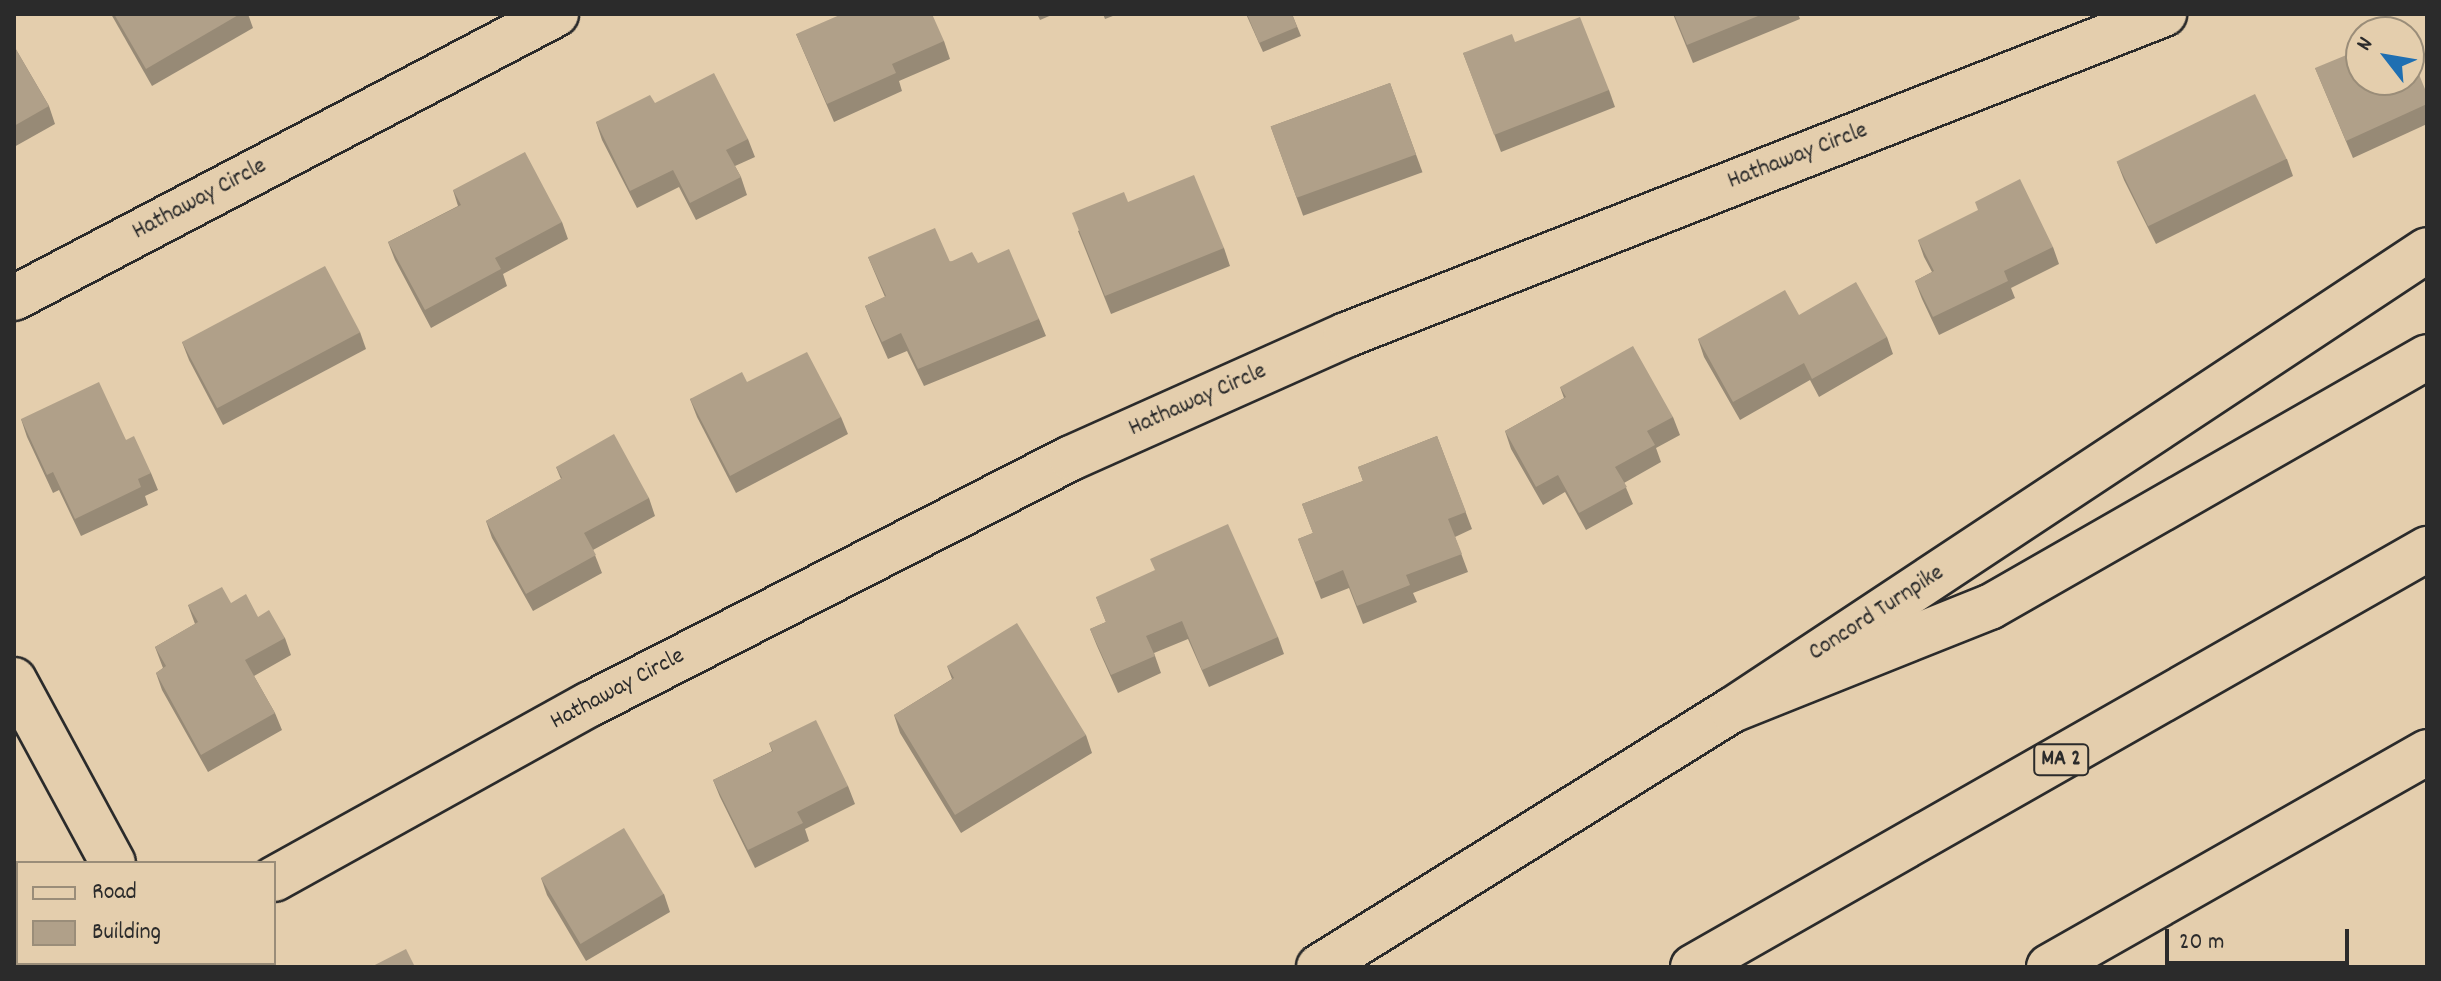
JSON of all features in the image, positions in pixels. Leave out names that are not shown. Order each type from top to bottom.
[{"type":"main road","name":"Hathaway Circle","points":[[14,298],[556,14]]},
{"type":"main road","name":"Hathaway Circle","points":[[276,878],[590,704],[1071,458],[1346,335],[2164,14]]},
{"type":"main road","name":"Concord Turnpike","points":[[1319,967],[1732,710],[2427,250]]},
{"type":"main road","points":[[1732,710],[1990,607],[2427,357]]},
{"type":"main road","name":"MA 2","points":[[1693,967],[2427,549]]},
{"type":"main road","points":[[14,680],[112,861]]},
{"type":"main road","points":[[2049,967],[2427,752]]},
{"type":"building","points":[[114,14],[240,14],[146,69]]},
{"type":"building","points":[[842,14],[932,14],[944,41],[892,64],[896,73],[827,104],[796,34]]},
{"type":"building","points":[[1247,14],[1292,14],[1297,27],[1259,43]]},
{"type":"building","points":[[1674,14],[1763,14],[1687,45]]},
{"type":"building","points":[[1580,17],[1609,90],[1494,135],[1463,53],[1512,34],[1515,42]]},
{"type":"building","points":[[14,46],[49,106],[14,126]]},
{"type":"building","points":[[2345,56],[2345,96],[2425,96],[2425,89],[2427,104],[2346,141],[2315,68]]},
{"type":"building","points":[[714,73],[748,139],[726,150],[741,177],[690,203],[673,170],[630,191],[596,122],[650,95],[655,103]]},
{"type":"building","points":[[1390,83],[1416,154],[1297,198],[1271,126]]},
{"type":"building","points":[[2255,94],[2287,159],[2148,226],[2117,162]]},
{"type":"building","points":[[525,152],[562,222],[495,258],[501,269],[425,310],[388,242],[461,205],[453,190]]},
{"type":"building","points":[[1194,175],[1224,248],[1105,296],[1072,213],[1124,192],[1128,202]]},
{"type":"building","points":[[2020,179],[2053,247],[2004,271],[2008,281],[1933,317],[1915,281],[1934,271],[1918,240],[1978,210],[1975,202]]},
{"type":"building","points":[[935,228],[950,262],[972,252],[978,263],[1009,249],[1039,319],[918,369],[901,333],[882,342],[865,306],[886,296],[868,257]]},
{"type":"building","points":[[325,266],[360,332],[217,408],[182,342]]},
{"type":"building","points":[[1856,282],[1887,337],[1812,379],[1804,363],[1733,402],[1698,339],[1785,290],[1799,315]]},
{"type":"building","points":[[1633,346],[1673,417],[1647,431],[1655,445],[1615,467],[1627,487],[1579,513],[1558,475],[1536,487],[1505,431],[1566,397],[1560,387]]},
{"type":"building","points":[[807,352],[841,417],[730,476],[690,399],[742,372],[747,382]]},
{"type":"building","points":[[99,382],[126,440],[134,436],[151,473],[138,479],[141,487],[75,519],[53,472],[47,475],[21,419]]},
{"type":"building","points":[[614,434],[649,498],[584,533],[596,555],[526,594],[486,521],[562,478],[556,467]]},
{"type":"building","points":[[1437,436],[1466,512],[1448,519],[1462,554],[1406,575],[1410,585],[1357,606],[1343,570],[1315,582],[1298,539],[1313,533],[1302,504],[1363,481],[1358,467]]},
{"type":"building","points":[[1228,524],[1278,637],[1202,670],[1182,621],[1146,636],[1155,656],[1111,675],[1090,629],[1106,622],[1096,597],[1155,570],[1150,559]]},
{"type":"building","points":[[222,587],[231,603],[246,594],[258,617],[269,610],[285,638],[245,660],[275,713],[201,755],[156,673],[166,666],[155,647],[198,622],[188,605]]},
{"type":"building","points":[[1017,623],[1086,735],[955,815],[894,715],[954,678],[947,666]]},
{"type":"building","points":[[816,720],[848,786],[797,812],[803,823],[748,850],[713,780],[773,751],[769,743]]},
{"type":"building","points":[[624,828],[664,894],[581,944],[541,878]]},
{"type":"building","points":[[406,949],[415,967],[371,967]]}]
